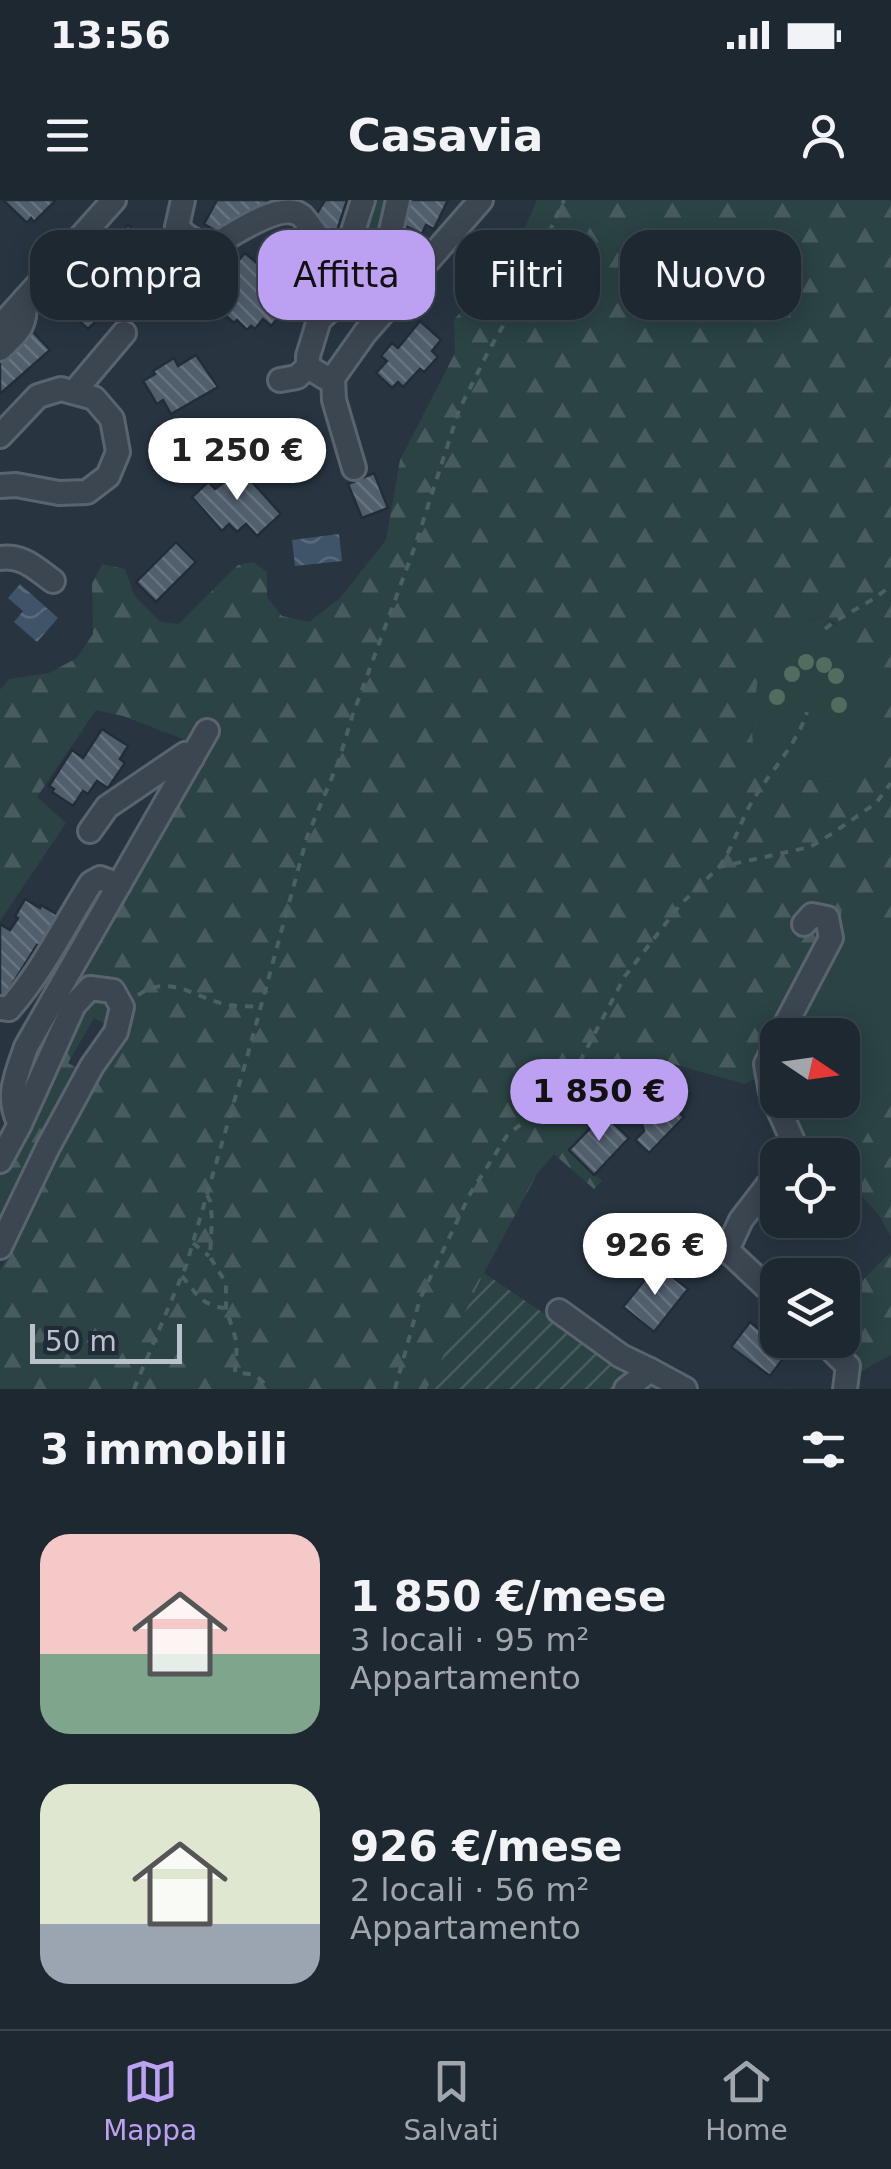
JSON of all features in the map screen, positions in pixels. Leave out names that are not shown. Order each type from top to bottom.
[{"type":"street","points":[[0,349],[26,318],[9,314],[114,200]]},
{"type":"street","points":[[183,200],[176,227],[196,242],[218,243],[276,208],[291,207],[300,212],[332,253],[349,244],[363,200]]},
{"type":"street","points":[[308,367],[319,320],[380,264],[398,200]]},
{"type":"street","points":[[354,468],[334,400],[333,378],[365,333],[482,200]]},
{"type":"street","points":[[74,392],[124,334]]},
{"type":"street","points":[[308,367],[333,378]]},
{"type":"street","points":[[280,380],[297,376],[308,367]]},
{"type":"street","points":[[0,436],[38,396],[61,389],[94,398],[112,419],[118,452],[108,476],[87,492],[59,494],[16,485],[0,486]]},
{"type":"street","points":[[0,558],[22,558],[53,580]]},
{"type":"street","points":[[20,1124],[14,1112],[12,1089],[26,1047],[200,745],[107,807],[90,831]]},
{"type":"street","points":[[0,1008],[10,1009],[22,994],[91,883],[100,878],[119,884]]},
{"type":"street","points":[[789,1018],[831,938],[827,918],[812,915],[804,924]]},
{"type":"street","points":[[0,1161],[74,1005],[90,988],[113,991],[122,1006],[116,1032],[92,1066],[48,1147],[0,1247]]},
{"type":"street","points":[[760,1195],[741,1220],[727,1250],[760,1281]]},
{"type":"street","points":[[560,1311],[621,1356],[684,1389]]},
{"type":"street","points":[[840,1358],[848,1366],[845,1389]]},
{"type":"street","points":[[626,1389],[650,1370]]},
{"type":"path","points":[[134,1389],[194,1243],[307,837],[338,763],[352,714],[416,546],[460,410],[519,298],[564,200]]},
{"type":"path","points":[[824,629],[876,600],[891,585]]},
{"type":"path","points":[[395,1389],[420,1298],[479,1179],[508,1134],[554,1100],[625,976],[680,905],[719,867],[748,809],[794,740],[807,712]]},
{"type":"path","points":[[719,867],[810,847],[876,803],[891,783]]},
{"type":"path","points":[[122,1006],[158,985],[182,988],[225,1004],[262,1007]]},
{"type":"path","points":[[207,1195],[212,1219],[210,1257]]},
{"type":"path","points":[[194,1243],[225,1278],[226,1308],[237,1342],[236,1372],[255,1374],[263,1382],[260,1389]]},
{"type":"path","points":[[182,1276],[199,1298],[210,1306],[226,1308]]},
{"type":"green space","points":[[371,200],[393,200],[383,230],[358,230]]},
{"type":"green space","points":[[537,200],[891,200],[891,929],[842,910],[837,942],[822,983],[802,1018],[760,1018],[760,1076],[744,1084],[656,1059],[569,1150],[602,1181],[594,1189],[554,1154],[537,1174],[427,1389],[0,1389],[0,1271],[76,1112],[130,1015],[132,997],[118,982],[92,977],[75,986],[212,750],[123,716],[96,710],[37,797],[66,823],[0,921],[0,690],[9,679],[49,673],[77,658],[93,634],[92,584],[102,564],[125,569],[134,595],[161,622],[179,624],[238,565],[253,562],[267,572],[267,597],[282,616],[309,622],[340,598],[386,540],[400,460],[455,353],[454,320],[600,320],[600,230],[524,230]],"holes":[[[819,617],[834,622],[865,655],[880,685],[882,745],[861,760],[846,778],[833,782],[802,779],[764,759],[753,747],[758,678],[790,631]]]},
{"type":"green space","points":[[820,617],[850,636],[866,655],[878,677],[883,702],[882,745],[861,760],[847,778],[833,782],[802,779],[764,759],[753,747],[758,678],[790,631]]},
{"type":"green space","points":[[842,909],[891,929],[891,1093],[860,1146],[860,1138],[808,1138],[793,1118],[860,1118],[860,1018],[801,1018],[824,975]]},
{"type":"green space","points":[[99,997],[111,1008],[108,1025],[94,1018],[68,1063],[82,1071],[0,1230],[0,1175],[89,999]]},
{"type":"green space","points":[[891,1093],[891,1237],[879,1215],[860,1194],[860,1146]]},
{"type":"green space","points":[[891,1252],[891,1355],[860,1372],[856,1358],[860,1358],[860,1282]]},
{"type":"green space","points":[[484,1273],[573,1333],[670,1389],[427,1389]]},
{"type":"water","points":[[339,534],[342,561],[295,566],[292,540]]},
{"type":"water","points":[[20,584],[58,618],[37,642],[14,622],[23,611],[8,598]]},
{"type":"building","points":[[3,200],[56,200],[34,222],[31,218],[27,223]]},
{"type":"building","points":[[217,200],[268,200],[230,230],[214,230],[204,224]]},
{"type":"building","points":[[320,200],[347,200],[337,230],[325,230],[314,218],[324,202]]},
{"type":"building","points":[[406,200],[448,200],[434,229],[426,225],[424,230],[414,230],[401,224]]},
{"type":"building","points":[[245,253],[258,264],[258,320],[262,320],[255,329],[251,326],[247,330],[237,320],[238,261]]},
{"type":"building","points":[[78,320],[97,320],[88,329]]},
{"type":"building","points":[[420,321],[441,340],[432,351],[438,357],[403,387],[398,382],[392,388],[376,373],[387,361],[381,356],[392,343],[398,348]]},
{"type":"building","points":[[32,331],[50,350],[0,394],[0,360]]},
{"type":"building","points":[[196,355],[218,387],[171,414],[163,400],[157,404],[143,381],[174,358],[178,366]]},
{"type":"building","points":[[234,462],[281,514],[257,536],[246,524],[237,532],[229,524],[222,531],[192,497],[208,482],[215,489],[224,482],[219,476]]},
{"type":"building","points":[[374,473],[388,508],[362,518],[348,484]]},
{"type":"building","points":[[176,542],[196,562],[156,602],[136,582]]},
{"type":"building","points":[[102,729],[128,746],[120,759],[125,763],[108,788],[97,781],[88,794],[83,791],[73,806],[49,786],[72,750],[83,758]]},
{"type":"building","points":[[25,899],[63,918],[44,949],[37,945],[3,999],[0,924],[10,930]]},
{"type":"building","points":[[670,1104],[684,1117],[649,1153],[635,1140],[644,1131],[643,1115],[660,1113]]},
{"type":"building","points":[[604,1114],[629,1138],[594,1175],[569,1150]]},
{"type":"building","points":[[657,1265],[688,1289],[654,1332],[623,1307]]},
{"type":"building","points":[[750,1322],[760,1330],[760,1358],[784,1358],[770,1376],[731,1347]]}]
